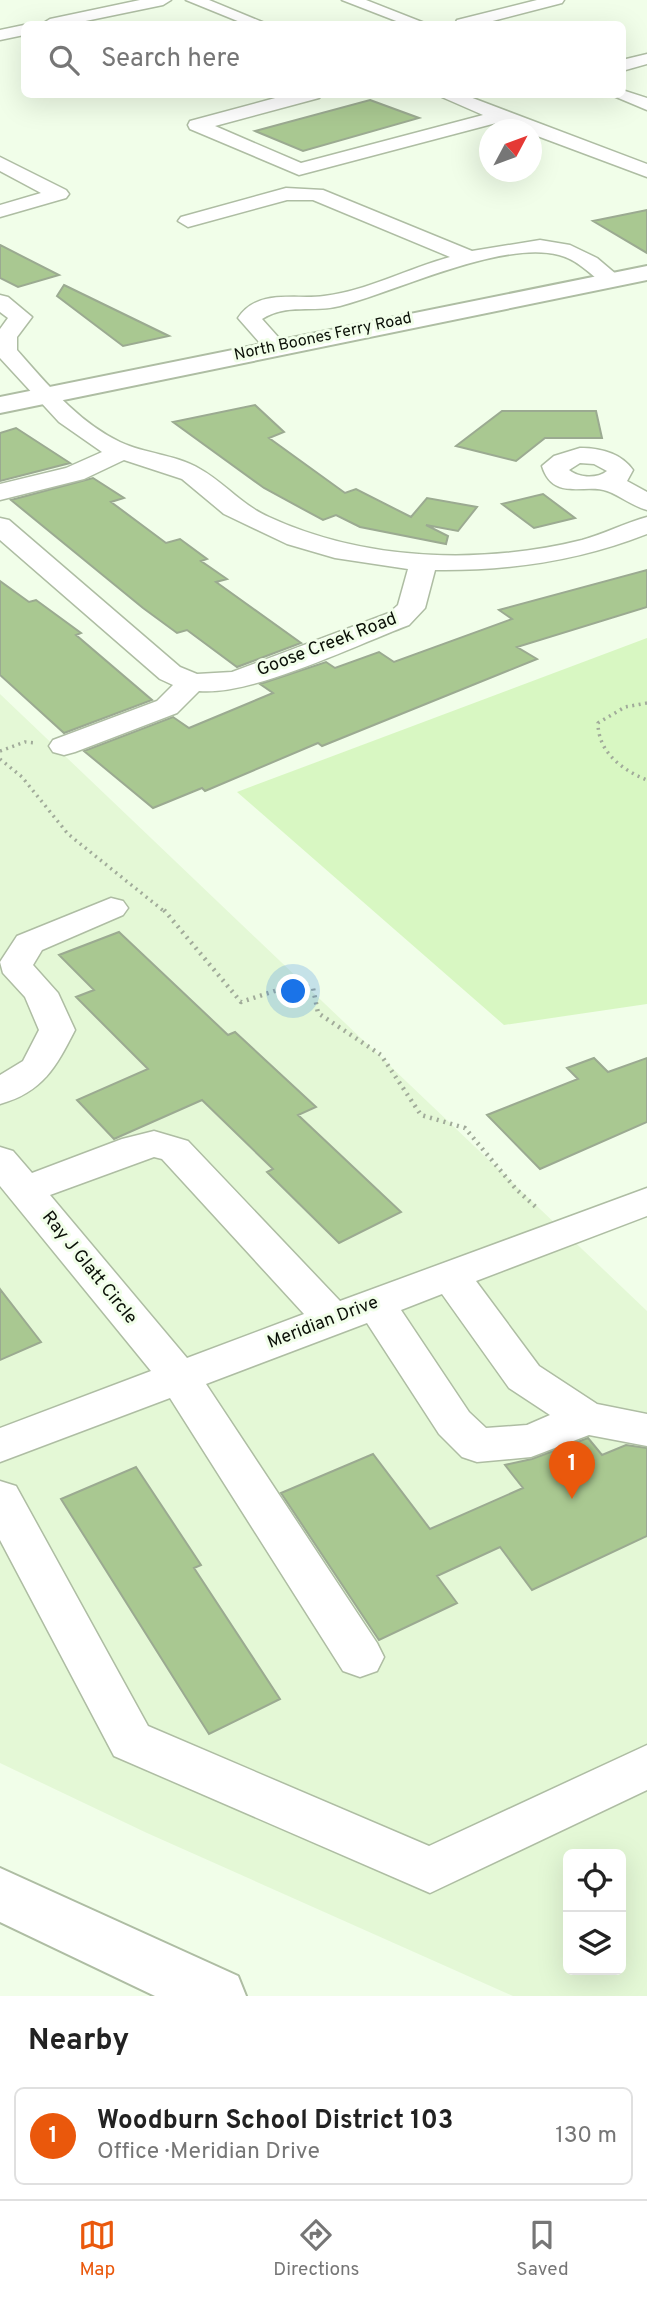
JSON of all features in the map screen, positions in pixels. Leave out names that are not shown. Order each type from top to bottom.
[{"type":"main road","name":"North Boones Ferry Road","points":[[0,405],[647,274]]},
{"type":"main road","points":[[0,1894],[217,1996]]},
{"type":"street","points":[[64,21],[163,0]]},
{"type":"street","points":[[194,0],[251,21]]},
{"type":"street","points":[[350,0],[410,21]]},
{"type":"street","points":[[475,21],[556,0]]},
{"type":"street","points":[[0,35],[21,31]]},
{"type":"street","points":[[626,65],[647,59]]},
{"type":"street","points":[[626,97],[647,104]]},
{"type":"street","points":[[298,98],[197,125],[299,169],[501,116]]},
{"type":"street","points":[[454,98],[647,171]]},
{"type":"street","points":[[0,163],[59,194],[0,211]]},
{"type":"street","points":[[188,220],[286,194],[316,194],[470,258]]},
{"type":"street","points":[[276,347],[249,318],[264,307],[287,300],[331,303],[470,258],[526,248],[562,249],[591,262],[612,280]]},
{"type":"street","points":[[0,302],[21,317],[4,332],[6,351],[47,395],[89,434],[122,452],[190,474],[228,505],[280,533],[353,552],[424,561],[525,558],[584,547],[647,526]]},
{"type":"street","points":[[0,492],[75,474],[122,452]]},
{"type":"street","points":[[609,482],[647,502]]},
{"type":"street","name":"Goose Creek Road","points":[[0,526],[170,673],[192,682],[215,684],[238,680],[399,619],[411,608],[424,561]]},
{"type":"street","points":[[64,746],[167,707],[192,682]]},
{"type":"street","points":[[0,1092],[37,1068],[57,1030],[41,993],[15,966],[29,943],[111,908]]},
{"type":"street","points":[[25,1190],[135,1148],[154,1144],[175,1150],[332,1319]]},
{"type":"street","name":"Ray J Glatt Circle","points":[[0,1160],[178,1377],[360,1657]]},
{"type":"street","name":"Meridian Drive","points":[[0,1445],[647,1201]]},
{"type":"street","points":[[459,1271],[524,1377],[586,1418],[647,1430]]},
{"type":"street","points":[[375,1303],[454,1423],[477,1445],[531,1441],[586,1418]]},
{"type":"street","points":[[0,1498],[131,1741],[430,1870],[647,1766]]},
{"type":"path","points":[[647,703],[608,715],[598,723],[597,731],[619,767],[647,780]]},
{"type":"path","points":[[1,751],[25,741]]},
{"type":"path","points":[[252,1002],[301,983],[313,988],[318,1013],[381,1055],[421,1115],[464,1128],[516,1189],[566,1231]]},
{"type":"shaded area","points":[[647,638],[647,1004],[504,1025],[237,792]]},
{"type":"shaded area","points":[[0,694],[647,1311],[647,1996],[513,1996],[147,1833],[0,1763]]},
{"type":"building","points":[[370,100],[419,118],[303,151],[255,131]]},
{"type":"building","points":[[647,210],[647,253],[593,221]]},
{"type":"building","points":[[0,245],[59,275],[18,287],[0,278]]},
{"type":"building","points":[[64,285],[169,336],[123,346],[57,296]]},
{"type":"building","points":[[255,405],[284,432],[269,438],[345,493],[356,489],[411,517],[427,498],[477,507],[458,531],[426,525],[448,536],[446,544],[360,527],[336,515],[323,520],[264,488],[173,422]]},
{"type":"building","points":[[502,411],[596,411],[602,438],[545,438],[516,461],[456,446]]},
{"type":"building","points":[[16,428],[70,463],[0,481],[0,433]]},
{"type":"building","points":[[93,478],[124,498],[111,502],[166,543],[180,539],[207,559],[201,561],[227,579],[216,582],[301,643],[237,667],[187,630],[177,633],[143,608],[11,500]]},
{"type":"building","points":[[543,494],[575,518],[534,528],[502,504]]},
{"type":"building","points":[[647,570],[647,607],[517,647],[537,659],[322,746],[318,743],[205,791],[202,788],[153,808],[84,751],[173,717],[189,728],[273,693],[260,684],[326,662],[335,668],[379,652],[394,662],[512,619],[499,610]]},
{"type":"building","points":[[0,581],[29,602],[36,600],[81,633],[76,635],[152,700],[64,733],[0,675]]},
{"type":"building","points":[[119,932],[228,1035],[235,1032],[316,1107],[298,1115],[401,1212],[339,1243],[267,1172],[273,1169],[202,1100],[114,1139],[77,1100],[148,1069],[76,997],[94,990],[59,955]]},
{"type":"building","points":[[594,1058],[608,1072],[647,1058],[647,1122],[540,1169],[487,1115],[578,1079],[567,1068]]},
{"type":"building","points":[[0,1289],[41,1342],[0,1360]]},
{"type":"building","points":[[588,1438],[602,1455],[626,1445],[647,1448],[647,1536],[532,1590],[500,1547],[437,1576],[457,1603],[379,1640],[281,1493],[373,1454],[430,1529],[523,1488],[505,1465],[532,1459]]},
{"type":"building","points":[[136,1467],[201,1565],[194,1568],[280,1699],[209,1734],[61,1499]]},
{"type":"place","name":"Woodburn School District 103","points":[[572,1499]]}]
